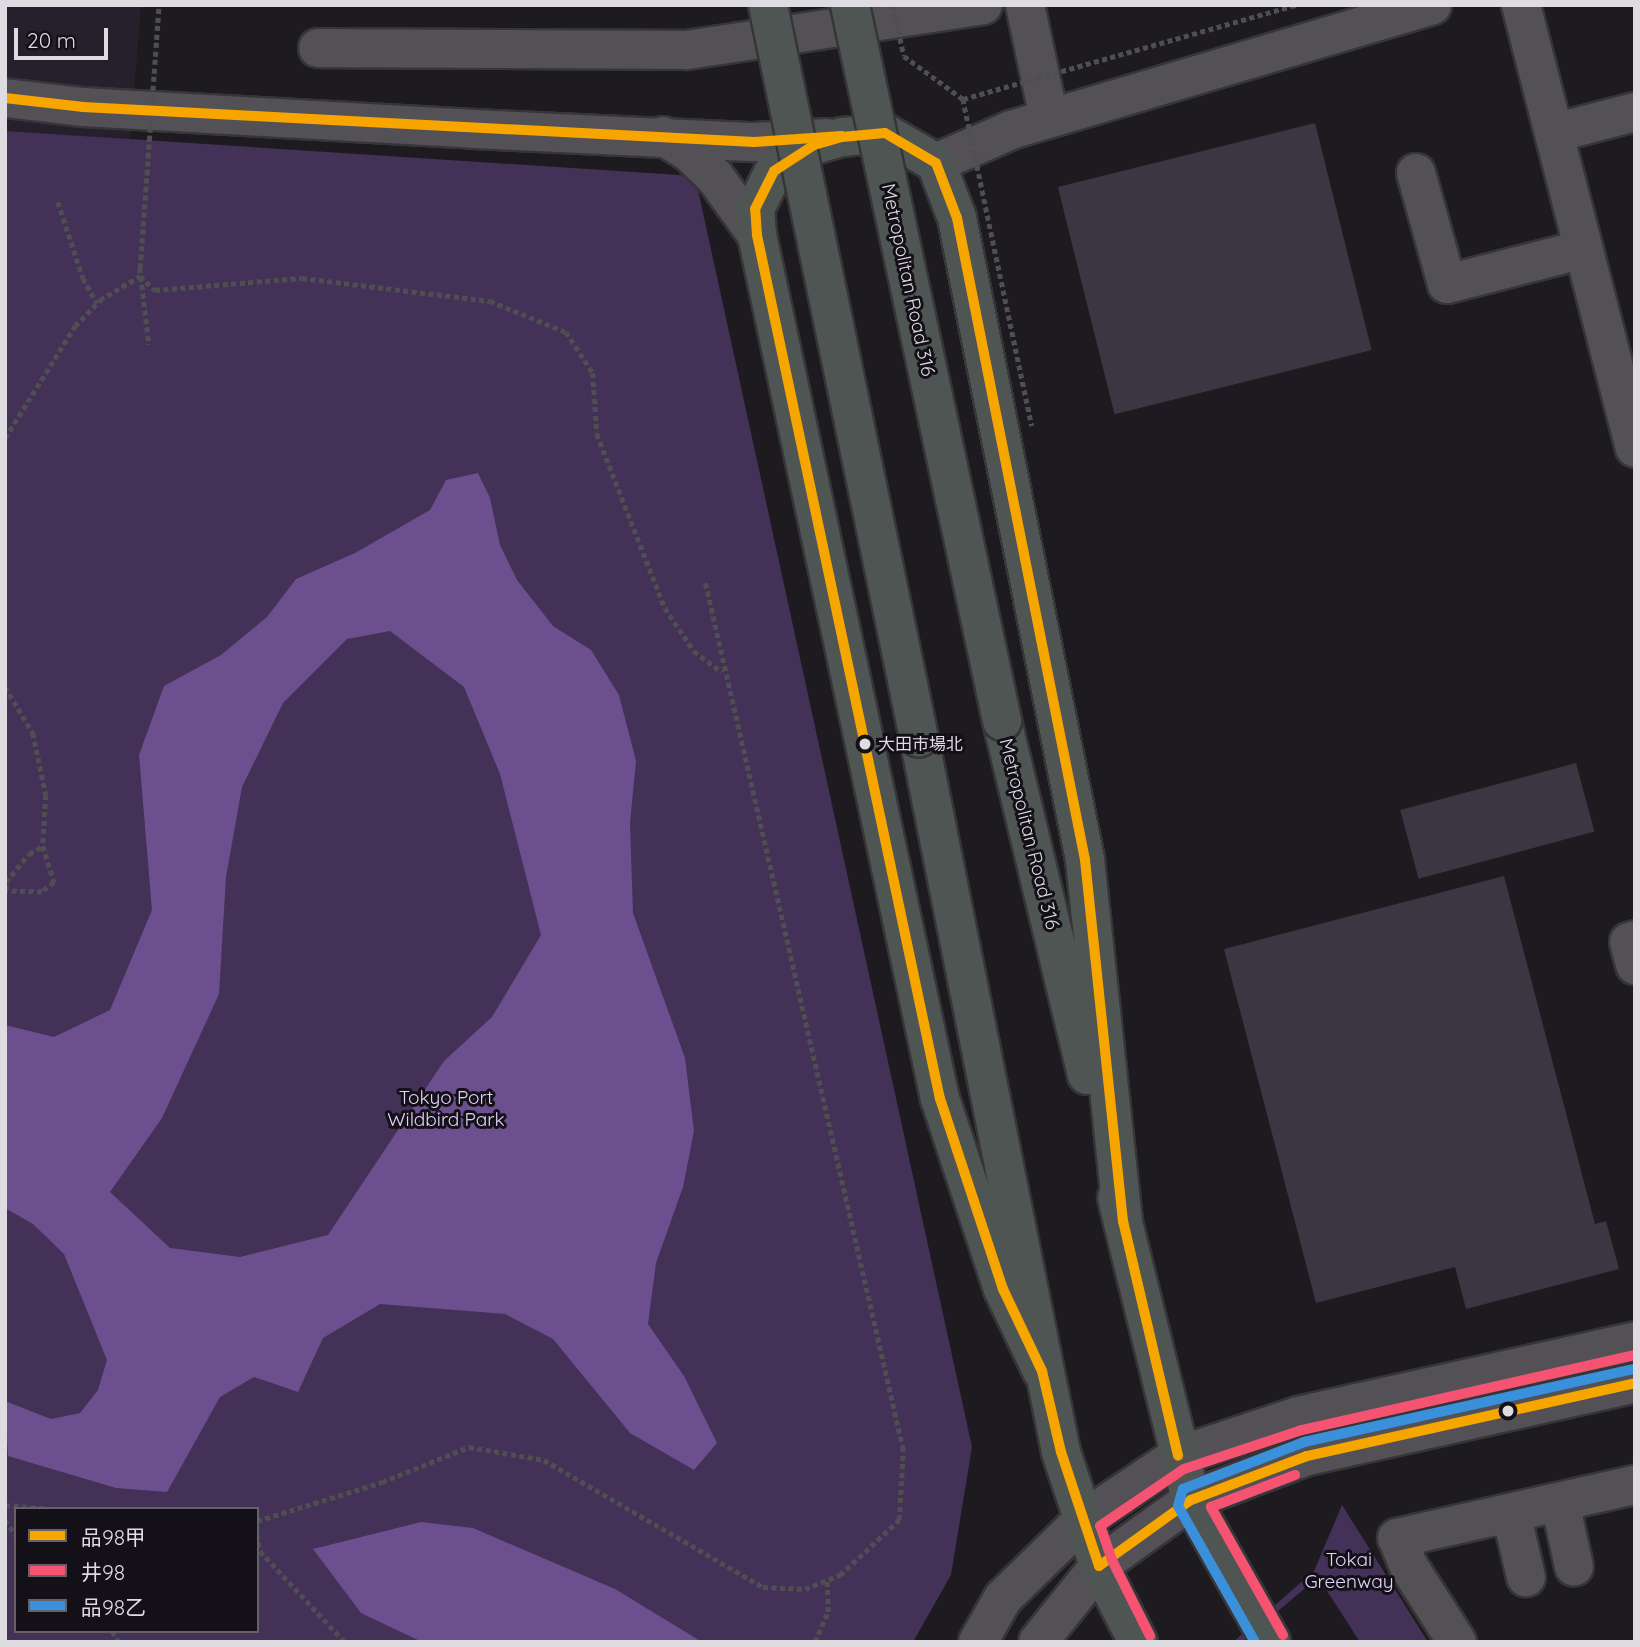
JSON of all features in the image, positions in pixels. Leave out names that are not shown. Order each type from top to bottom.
[{"type":"main road","points":[[768,5],[919,738],[1042,1371],[1083,1520],[1099,1566],[1138,1642]]},
{"type":"main road","name":"Metropolitan Road 316","points":[[850,5],[1002,720],[1178,1456],[1191,1500],[1271,1642]]},
{"type":"main road","points":[[1042,1371],[1003,1289],[940,1099],[757,235],[755,209],[774,171],[814,145],[842,136],[884,133],[936,163],[957,218],[1085,860],[1123,1221]]},
{"type":"street","points":[[318,48],[687,50],[983,5]]},
{"type":"street","points":[[1025,5],[1049,118]]},
{"type":"street","points":[[936,163],[1049,118],[1432,5]]},
{"type":"street","points":[[1521,5],[1584,249],[1626,377],[1635,448]]},
{"type":"street","points":[[5,98],[83,107],[754,142],[842,136]]},
{"type":"street","points":[[1554,133],[1635,112]]},
{"type":"street","points":[[663,136],[689,152],[715,177],[757,235]]},
{"type":"street","points":[[1416,173],[1447,284],[1584,249]]},
{"type":"street","points":[[1635,940],[1629,942],[1635,965]]},
{"type":"street","points":[[978,1642],[1003,1598],[1083,1520],[1178,1456],[1298,1416],[1635,1341]]},
{"type":"street","points":[[1038,1642],[1099,1566],[1191,1500],[1307,1456],[1635,1383]]},
{"type":"street","points":[[1457,1642],[1409,1567],[1397,1538],[1635,1485]]},
{"type":"street","points":[[1560,1502],[1574,1567]]},
{"type":"street","points":[[1511,1513],[1526,1577]]},
{"type":"path","points":[[149,344],[140,268],[159,5]]},
{"type":"path","points":[[893,5],[904,56],[963,99],[1032,426]]},
{"type":"path","points":[[963,99],[1296,5]]},
{"type":"path","points":[[58,202],[83,278],[97,303]]},
{"type":"path","points":[[5,438],[75,326],[97,303],[140,276]]},
{"type":"path","points":[[140,276],[156,290],[302,278],[490,300],[566,332],[593,373],[597,434],[665,608],[694,651],[723,672]]},
{"type":"path","points":[[259,1520],[382,1482],[469,1447],[544,1460],[763,1587],[805,1589],[840,1576],[898,1520],[903,1450],[723,672],[705,582]]},
{"type":"path","points":[[5,687],[33,733],[46,794],[43,846],[54,882],[42,892],[6,890],[6,882],[29,854],[43,846]]},
{"type":"path","points":[[5,1505],[28,1507]]},
{"type":"path","points":[[259,1545],[260,1551],[345,1642]]},
{"type":"path","points":[[816,1642],[828,1612],[827,1581]]},
{"type":"shaded area","points":[[5,5],[141,5],[130,140],[5,131]]},
{"type":"shaded area","points":[[478,473],[490,498],[500,545],[517,580],[553,626],[591,650],[619,695],[636,761],[630,823],[633,913],[685,1058],[694,1131],[683,1187],[656,1263],[648,1324],[684,1376],[717,1443],[694,1470],[630,1433],[553,1339],[505,1314],[380,1304],[323,1338],[298,1392],[254,1377],[220,1397],[167,1492],[116,1488],[8,1456],[5,1401],[51,1419],[80,1413],[98,1390],[107,1360],[64,1254],[33,1224],[5,1208],[5,1025],[54,1037],[110,1010],[152,910],[139,755],[164,686],[221,655],[267,617],[296,579],[355,553],[430,510],[446,480]],"holes":[[[390,631],[464,687],[500,774],[541,935],[492,1017],[444,1061],[328,1235],[240,1257],[170,1248],[110,1192],[162,1118],[219,994],[226,877],[242,787],[283,703],[347,639]]]},
{"type":"shaded area","points":[[421,1522],[473,1528],[615,1589],[702,1642],[422,1642],[361,1613],[313,1549]]},
{"type":"green space","name":"Tokyo Port Wildbird Park","points":[[5,131],[695,176],[972,1447],[951,1575],[913,1642],[5,1642]]},
{"type":"green space","name":"Tokai Greenway","points":[[1342,1505],[1428,1642],[1360,1642],[1318,1577],[1242,1642],[1233,1642],[1314,1571]]},
{"type":"building","points":[[1315,123],[1372,350],[1114,414],[1058,187]]},
{"type":"building","points":[[1576,763],[1594,832],[1419,879],[1400,810]]},
{"type":"building","points":[[1504,876],[1595,1224],[1606,1221],[1619,1269],[1466,1309],[1455,1267],[1316,1303],[1224,949]]},
{"type":"transit line","name":"品98甲","points":[[5,98],[83,107],[754,142],[842,136]]},
{"type":"transit line","name":"品98甲","points":[[1099,1566],[1061,1452],[1042,1371],[1003,1289],[940,1099],[757,235],[755,209],[774,171],[814,145],[842,137],[885,133],[936,163],[957,218],[1085,860],[1123,1221],[1178,1456]]},
{"type":"transit line","name":"井98","points":[[1150,1636],[1112,1560],[1100,1526],[1184,1469],[1302,1430],[1635,1355]]},
{"type":"transit line","name":"品98乙","points":[[1255,1642],[1178,1506],[1183,1489],[1304,1442],[1632,1369]]},
{"type":"transit line","name":"品98甲","points":[[1099,1566],[1191,1500],[1307,1456],[1635,1383]]},
{"type":"transit line","name":"井98","points":[[1283,1635],[1211,1507],[1295,1475]]},
{"type":"place","name":"大田市場北","points":[[865,744]]}]
